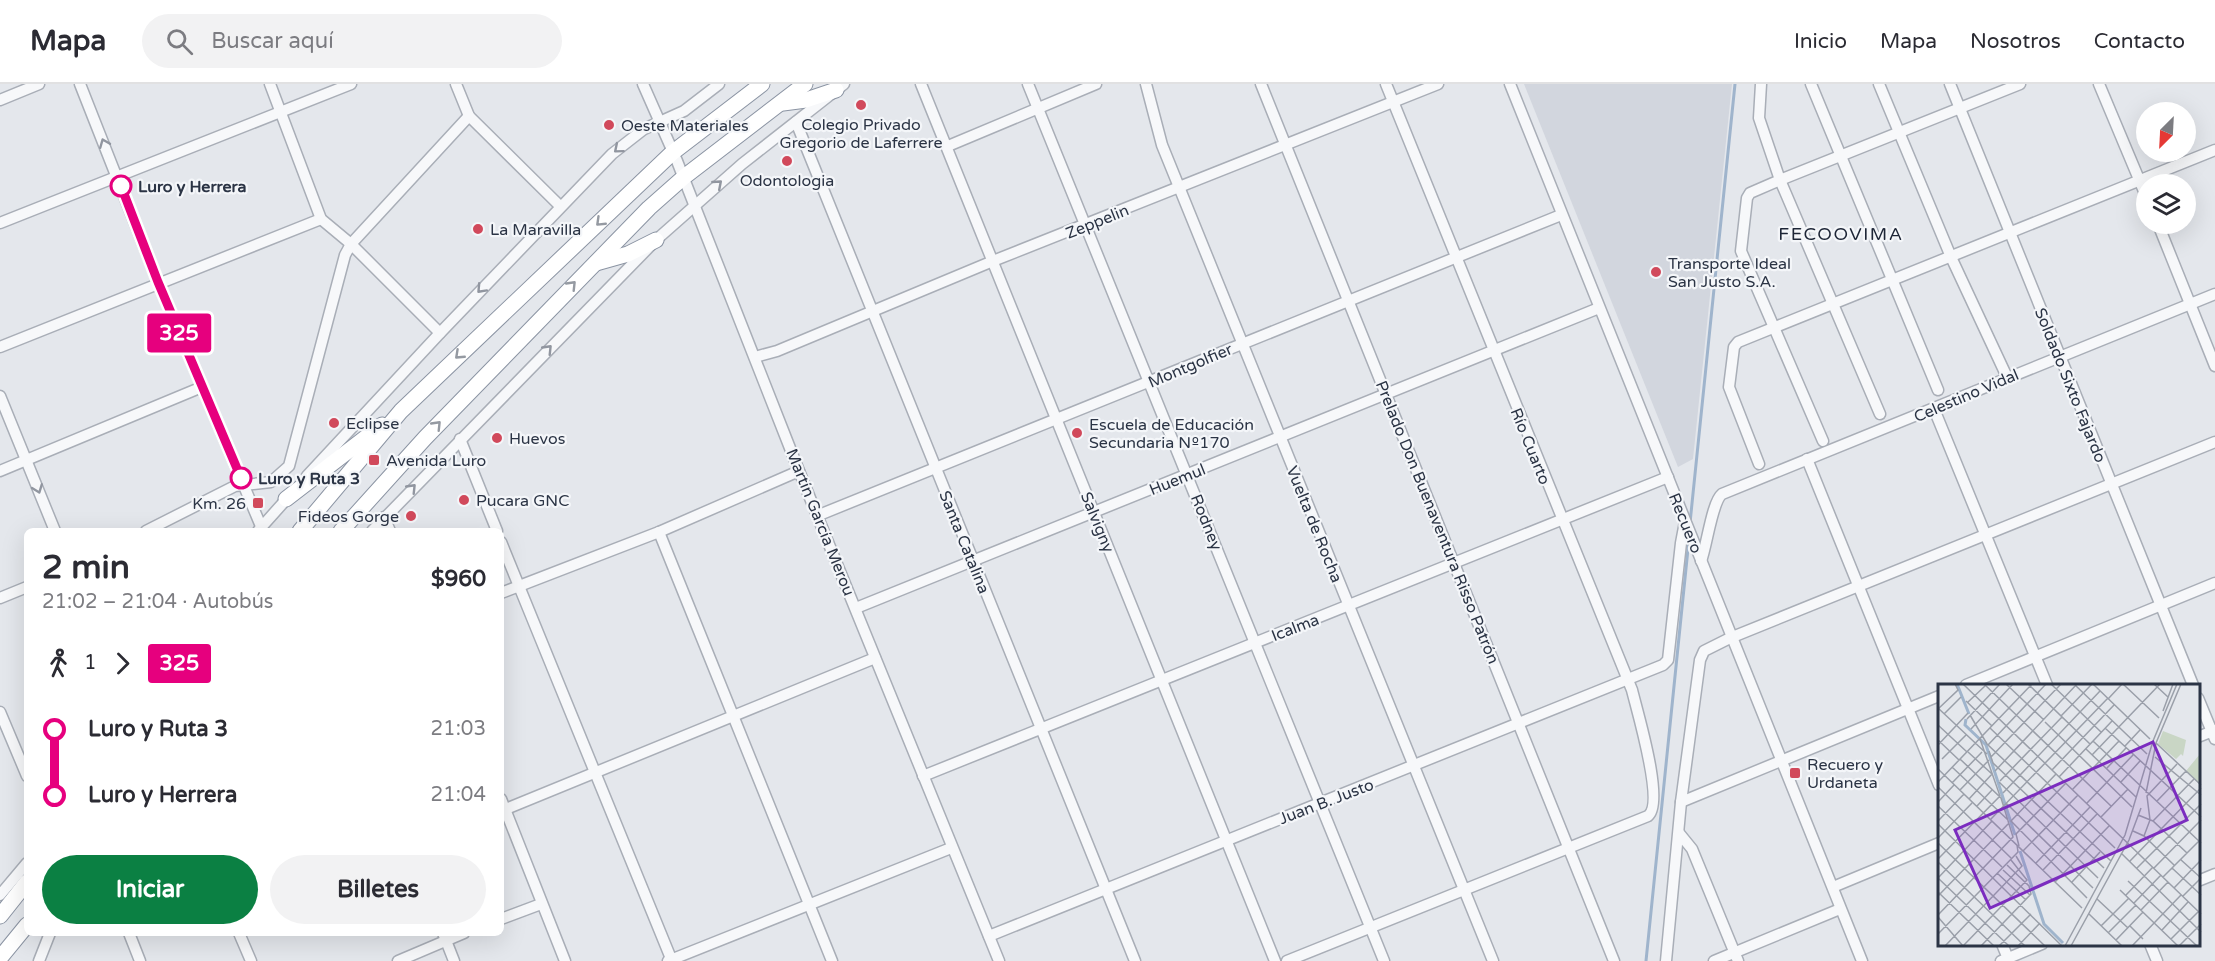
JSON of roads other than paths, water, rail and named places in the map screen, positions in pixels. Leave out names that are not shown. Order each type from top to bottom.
[{"type":"highway","points":[[286,499],[401,411],[672,153],[762,84]]},
{"type":"highway","points":[[344,528],[371,496],[590,266],[684,177],[805,84]]},
{"type":"highway","points":[[780,103],[806,100],[840,87]]},
{"type":"highway","points":[[590,266],[609,257],[628,254],[656,240]]},
{"type":"highway","points":[[303,528],[401,411]]},
{"type":"highway","points":[[356,528],[371,496]]},
{"type":"highway","points":[[0,916],[24,886]]},
{"type":"highway","points":[[0,958],[24,929]]},
{"type":"street","points":[[0,100],[39,84]]},
{"type":"street","points":[[80,84],[158,282],[260,528]]},
{"type":"street","points":[[270,84],[321,219],[351,244],[440,333]]},
{"type":"street","points":[[0,223],[351,84]]},
{"type":"street","points":[[456,84],[469,116],[560,206]]},
{"type":"street","name":"Martín García Merou","points":[[643,84],[658,123],[684,177],[799,471],[819,515],[951,848],[999,961]]},
{"type":"street","points":[[263,528],[286,499],[440,333],[612,154],[644,129],[684,111],[719,84]]},
{"type":"street","name":"Salvigny","points":[[921,84],[948,146],[1055,420],[1275,961]]},
{"type":"street","name":"Rodney","points":[[1028,84],[1384,961]]},
{"type":"street","points":[[948,146],[1096,84]]},
{"type":"street","name":"Vuelta de Rocha","points":[[1146,84],[1162,145],[1179,188],[1493,961]]},
{"type":"street","name":"Prelado Don Buenaventura Risso Patrón","points":[[1261,84],[1614,961]]},
{"type":"street","name":"Río Cuarto","points":[[1386,84],[1561,520],[1628,679],[1653,784],[1652,813],[1570,847]]},
{"type":"street","name":"Zeppelin","points":[[755,357],[777,351],[993,261],[1438,84]]},
{"type":"street","name":"Recuero","points":[[1510,84],[1686,522],[1730,638],[1862,961]]},
{"type":"street","points":[[1761,84],[1759,118],[1780,180],[1880,414]]},
{"type":"street","points":[[1811,84],[1938,390]]},
{"type":"street","points":[[1879,84],[1951,257],[2007,377]]},
{"type":"street","name":"Soldado Sixto Fajardo","points":[[1950,84],[2193,684]]},
{"type":"street","points":[[1823,441],[1741,252],[1747,198],[1750,193],[1780,180],[2020,84]]},
{"type":"street","points":[[2099,84],[2137,174]]},
{"type":"street","points":[[375,528],[656,240],[694,206],[840,87]]},
{"type":"street","points":[[152,528],[234,486],[271,482],[289,466],[345,255],[351,244],[469,116]]},
{"type":"street","name":"Santa Catalina","points":[[796,122],[1106,887],[1130,960]]},
{"type":"street","points":[[2155,174],[2215,150]]},
{"type":"street","points":[[1759,464],[1729,387],[1734,347],[1738,342],[2136,182]]},
{"type":"street","name":"Montgolfier","points":[[819,515],[1561,215]]},
{"type":"street","points":[[0,347],[158,282],[321,219]]},
{"type":"street","points":[[2162,234],[2215,366]]},
{"type":"street","name":"Celestino Vidal","points":[[1701,561],[1717,498],[2007,377],[2215,294]]},
{"type":"street","name":"Huemul","points":[[856,608],[1599,308]]},
{"type":"street","points":[[0,471],[202,387]]},
{"type":"street","points":[[0,396],[54,528]]},
{"type":"street","points":[[1934,409],[2047,684]]},
{"type":"street","points":[[460,439],[496,528]]},
{"type":"street","points":[[1666,961],[1681,802],[1700,660],[1704,651],[1730,638],[2215,442]]},
{"type":"street","points":[[1807,459],[1910,708],[1938,782]]},
{"type":"street","points":[[504,592],[658,532],[799,471]]},
{"type":"street","name":"Icalma","points":[[923,776],[1668,477]]},
{"type":"street","points":[[384,517],[389,528]]},
{"type":"street","name":"Juan B. Justo","points":[[989,936],[1106,887],[1663,665],[1668,660],[1681,543],[1686,522]]},
{"type":"street","points":[[658,532],[832,961]]},
{"type":"street","points":[[504,550],[597,772],[671,961],[951,848]]},
{"type":"street","points":[[1968,684],[2215,583]]},
{"type":"street","points":[[0,597],[24,588]]},
{"type":"street","points":[[504,806],[597,772],[875,658]]},
{"type":"street","points":[[1681,802],[1938,696]]},
{"type":"street","points":[[2200,700],[2214,734]]},
{"type":"street","points":[[0,712],[24,769]]},
{"type":"street","points":[[504,812],[565,961]]},
{"type":"street","points":[[1679,833],[1692,849],[1736,957]]},
{"type":"street","points":[[1833,887],[1938,843]]},
{"type":"street","points":[[1287,961],[1570,847]]},
{"type":"street","points":[[0,895],[24,867]]},
{"type":"street","points":[[2200,881],[2215,874]]},
{"type":"street","points":[[504,918],[541,904]]},
{"type":"street","points":[[1714,961],[1736,957],[1840,909]]},
{"type":"street","points":[[39,961],[49,936]]},
{"type":"street","points":[[130,936],[140,961]]},
{"type":"street","points":[[240,936],[251,961]]},
{"type":"street","points":[[398,961],[444,937],[454,961]]},
{"type":"street","points":[[2006,960],[2040,946]]},
{"type":"street","points":[[2150,946],[2157,961]]},
{"type":"waterway","points":[[1690,523],[1735,84]]},
{"type":"waterway","points":[[1646,961],[1689,539]]},
{"type":"place","name":"Colegio Privado Gregorio de Laferrere","points":[[861,105]]},
{"type":"place","name":"Oeste Materiales","points":[[609,125]]},
{"type":"place","name":"Odontologia","points":[[787,161]]},
{"type":"place","name":"Luro y Herrera","points":[[121,186]]},
{"type":"place","name":"La Maravilla","points":[[478,229]]},
{"type":"place","name":"Transporte Ideal San Justo S.A.","points":[[1656,272]]},
{"type":"place","name":"Eclipse","points":[[334,423]]},
{"type":"place","name":"Escuela de Educación Secundaria Nº170","points":[[1077,433]]},
{"type":"place","name":"Huevos","points":[[497,438]]},
{"type":"place","name":"Avenida Luro","points":[[374,460]]},
{"type":"place","name":"Luro y Ruta 3","points":[[241,478]]},
{"type":"place","name":"Pucara GNC","points":[[464,500]]},
{"type":"place","name":"Km. 26","points":[[258,503]]},
{"type":"place","name":"Fideos Gorge","points":[[411,516]]},
{"type":"place","name":"Recuero y Urdaneta","points":[[1795,773]]},
{"type":"district","name":"FECOOVIMA","points":[[1841,234]]}]
